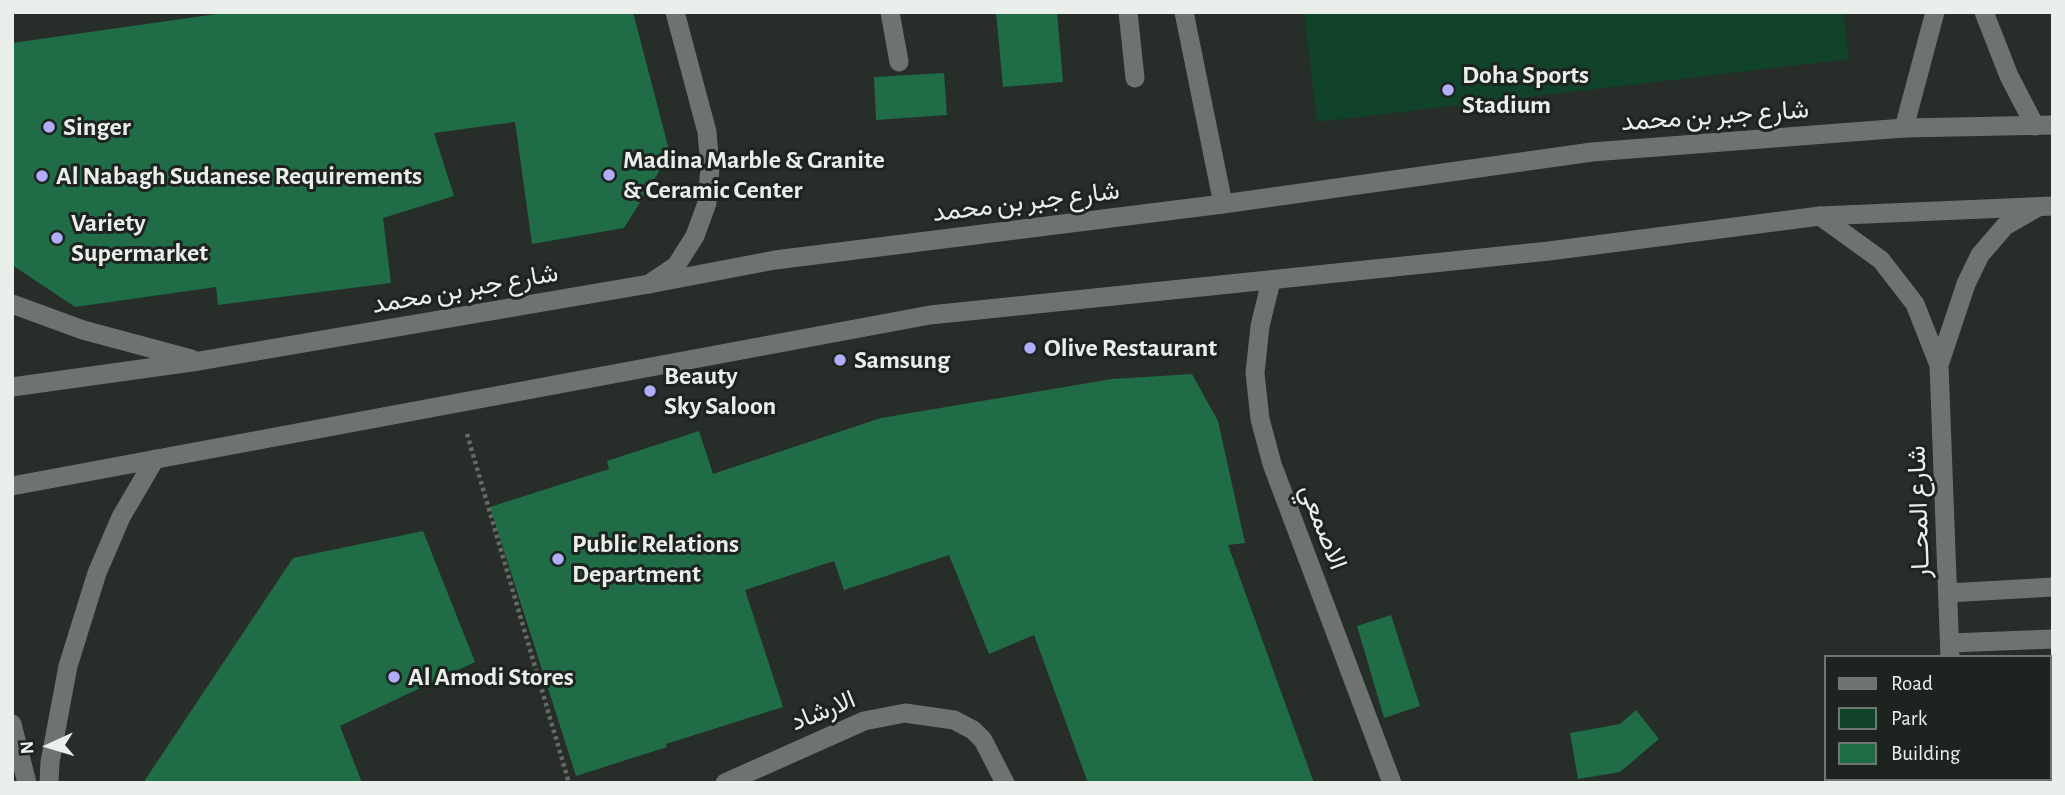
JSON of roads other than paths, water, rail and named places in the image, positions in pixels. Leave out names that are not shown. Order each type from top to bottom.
[{"type":"street","points":[[649,284],[676,266],[695,236],[707,203],[710,167],[707,132],[675,12]]},
{"type":"street","points":[[890,12],[899,62]]},
{"type":"street","points":[[1128,12],[1135,78]]},
{"type":"street","points":[[1184,12],[1223,204]]},
{"type":"street","points":[[1904,128],[1935,12]]},
{"type":"street","points":[[1983,12],[2009,76],[2044,125]]},
{"type":"street","name":"شارع جبر بن محمد","points":[[12,387],[199,361],[775,260],[1223,204],[1592,152],[1904,128],[2044,125]]},
{"type":"street","points":[[12,486],[930,315],[1549,251],[1820,216],[2045,206]]},
{"type":"street","name":"شارع المحــار","points":[[1939,365],[1966,284],[1980,255],[2005,226],[2045,206]]},
{"type":"street","name":"شارع المحــار","points":[[1820,216],[1881,260],[1914,304],[1939,365],[1950,650]]},
{"type":"street","name":"الاصمعي","points":[[1270,281],[1260,326],[1255,373],[1260,419],[1272,464],[1392,783]]},
{"type":"street","points":[[12,304],[83,330],[199,361]]},
{"type":"street","points":[[49,783],[50,762],[68,666],[97,573],[121,517],[155,460]]},
{"type":"street","points":[[1948,593],[2053,587]]},
{"type":"street","points":[[1950,650],[2053,639]]},
{"type":"street","name":"الارشاد","points":[[725,783],[864,721],[905,713],[959,721],[966,725],[984,740],[1005,783]]},
{"type":"street","points":[[12,724],[27,783]]},
{"type":"place","name":"Doha Sports Stadium","points":[[1448,90]]},
{"type":"place","name":"Singer","points":[[49,127]]},
{"type":"place","name":"Madina Marble & Granite & Ceramic Center","points":[[609,175]]},
{"type":"place","name":"Al Nabagh Sudanese Requirements","points":[[42,176]]},
{"type":"place","name":"Variety Supermarket","points":[[57,238]]},
{"type":"place","name":"Olive Restaurant","points":[[1030,348]]},
{"type":"place","name":"Samsung","points":[[840,360]]},
{"type":"place","name":"Beauty Sky Saloon","points":[[650,391]]},
{"type":"place","name":"Public Relations Department","points":[[558,559]]},
{"type":"place","name":"Al Amodi Stores","points":[[394,677]]}]
